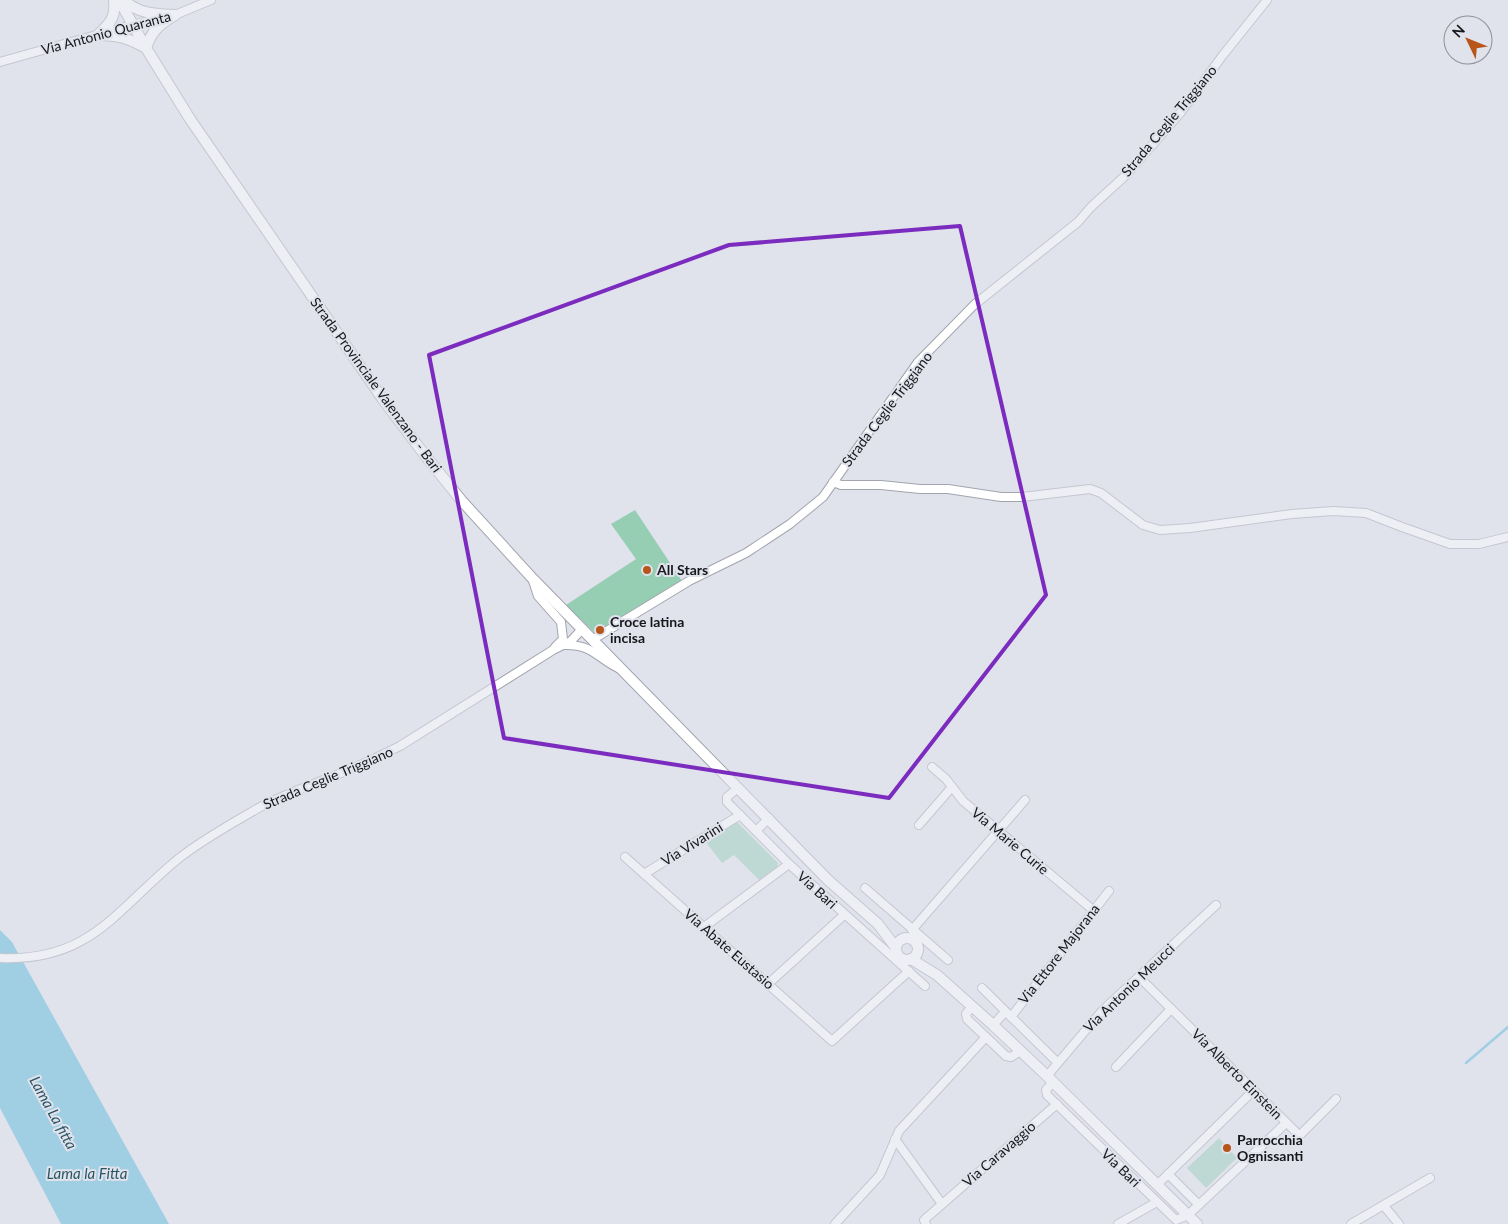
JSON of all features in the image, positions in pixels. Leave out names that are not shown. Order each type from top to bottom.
[{"type":"main road","points":[[98,35],[111,22],[115,11],[114,0]]},
{"type":"main road","name":"Strada Provinciale Valenzano - Bari","points":[[119,0],[132,25],[190,119],[390,408],[461,500],[533,579],[682,731]]},
{"type":"main road","points":[[124,0],[147,13],[175,15]]},
{"type":"main road","points":[[98,35],[116,35],[146,48],[150,37],[158,25],[175,15]]},
{"type":"main road","name":"Via Bari","points":[[682,731],[828,880],[878,924],[901,956],[937,975],[993,1025],[1197,1224]]},
{"type":"main road","name":"Via Bari","points":[[878,924],[914,941],[937,975]]},
{"type":"main road","points":[[914,941],[916,956],[901,956],[899,942],[914,941]]},
{"type":"street","name":"Via Antonio Quaranta","points":[[0,62],[175,15],[211,0]]},
{"type":"street","name":"Strada Ceglie Triggiano","points":[[592,640],[689,581],[746,553],[768,539],[823,497],[918,362],[974,305],[1078,222],[1091,207],[1126,175],[1181,112],[1267,0]]},
{"type":"street","points":[[833,482],[840,485],[881,485],[1022,498],[1090,489],[1101,493],[1143,525],[1160,530],[1333,510],[1366,513],[1450,544],[1480,544],[1508,537]]},
{"type":"street","points":[[533,579],[538,596],[561,622],[563,642],[590,649],[606,662],[624,671]]},
{"type":"street","name":"Strada Ceglie Triggiano","points":[[0,958],[31,958],[72,947],[102,928],[172,864],[219,831],[274,800],[375,759],[400,746],[563,642],[574,639],[582,630]]},
{"type":"street","name":"Via Marie Curie","points":[[932,767],[961,799],[1093,910]]},
{"type":"street","points":[[919,825],[952,787]]},
{"type":"street","name":"Via Bari","points":[[738,788],[727,796],[726,800],[740,815],[844,915],[901,956],[909,971],[926,986]]},
{"type":"street","points":[[912,930],[1025,800]]},
{"type":"street","name":"Via Vivarini","points":[[644,874],[740,815]]},
{"type":"street","points":[[756,831],[769,818]]},
{"type":"street","name":"Via Abate Eustasio","points":[[625,857],[832,1041],[909,971]]},
{"type":"street","points":[[704,927],[789,864]]},
{"type":"street","name":"Via Bari","points":[[865,888],[912,930],[914,941],[948,960]]},
{"type":"street","name":"Via Ettore Majorana","points":[[993,1025],[1008,1014],[1108,891]]},
{"type":"street","name":"Via Antonio Meucci","points":[[1050,1079],[1057,1062],[1102,1011],[1216,905]]},
{"type":"street","points":[[768,984],[844,915]]},
{"type":"street","name":"Via Alberto Einstein","points":[[1139,977],[1298,1134],[1301,1134],[1336,1099]]},
{"type":"street","points":[[982,988],[1057,1062]]},
{"type":"street","points":[[972,1006],[966,1017],[1006,1056],[1011,1057],[1027,1033]]},
{"type":"street","points":[[1116,1067],[1172,1009]]},
{"type":"street","points":[[835,1224],[880,1174],[895,1139],[904,1126],[986,1037]]},
{"type":"street","name":"Via Bari","points":[[1050,1079],[1046,1093],[1057,1104],[1176,1220],[1188,1215]]},
{"type":"street","points":[[1158,1184],[1253,1091]]},
{"type":"street","name":"Via Caravaggio","points":[[925,1222],[942,1204],[1057,1104]]},
{"type":"street","points":[[1188,1215],[1286,1123]]},
{"type":"street","points":[[895,1139],[942,1204]]},
{"type":"street","points":[[1168,1174],[1199,1205]]},
{"type":"street","points":[[1351,1224],[1430,1178]]},
{"type":"street","points":[[1118,1224],[1157,1202]]},
{"type":"street","points":[[1384,1206],[1399,1224]]},
{"type":"highlighted area","points":[[960,226],[1046,595],[889,798],[504,738],[429,355],[729,245]]},
{"type":"green space","name":"All Stars","points":[[635,510],[682,581],[597,635],[566,605],[636,559],[611,524]]},
{"type":"green space","points":[[737,822],[778,863],[777,867],[759,880],[734,855],[722,863],[705,841]]},
{"type":"green space","points":[[1219,1138],[1237,1158],[1206,1188],[1187,1168]]},
{"type":"water","name":"Lama la Fitta","points":[[0,930],[12,942],[169,1224],[61,1224],[0,1108]]},
{"type":"waterway","points":[[1466,1063],[1508,1027]]},
{"type":"place","name":"All Stars","points":[[647,570]]},
{"type":"place","name":"Croce latina incisa","points":[[600,630]]},
{"type":"place","name":"Parrocchia Ognissanti","points":[[1227,1148]]},
{"type":"water label","name":"Lama La fitta","points":[[53,1113]]}]
